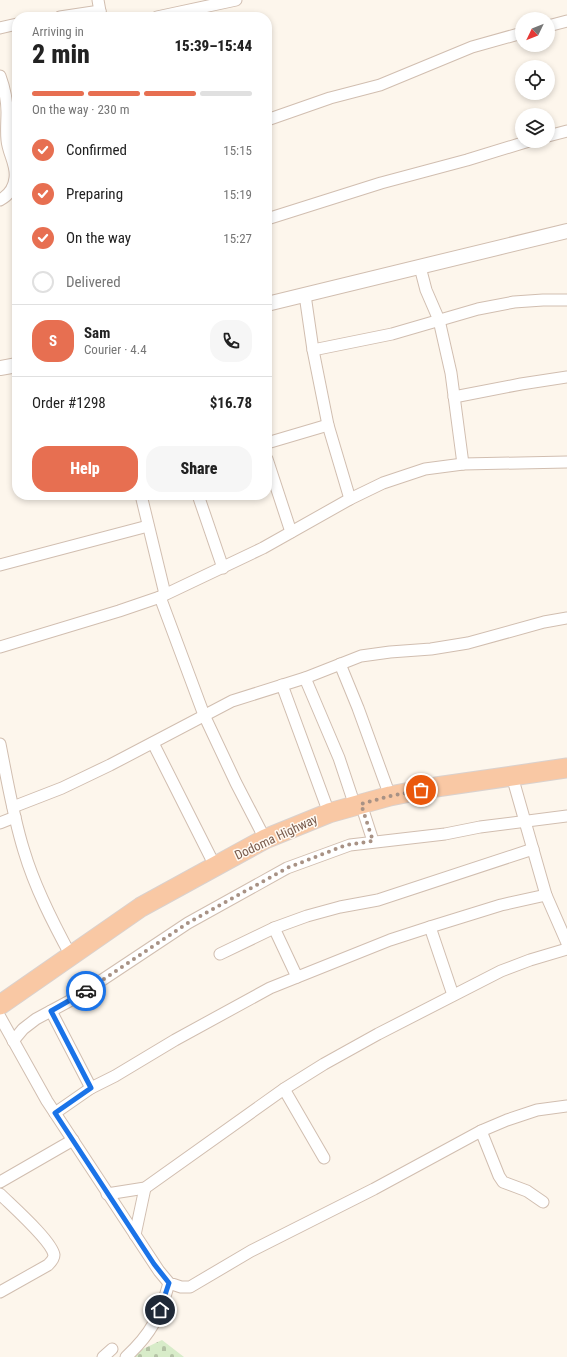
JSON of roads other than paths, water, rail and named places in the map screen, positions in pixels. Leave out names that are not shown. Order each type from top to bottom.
[{"type":"highway","name":"Dodoma Highway","points":[[0,1005],[141,907],[265,838],[329,813],[390,796],[436,787],[567,768]]},
{"type":"street","points":[[180,12],[236,0]]},
{"type":"street","points":[[85,12],[100,9]]},
{"type":"street","points":[[555,24],[567,21]]},
{"type":"street","points":[[0,28],[12,25]]},
{"type":"street","points":[[272,118],[330,98],[380,85],[472,47],[515,35]]},
{"type":"street","points":[[0,76],[4,88],[7,111],[6,124],[8,147],[12,158]]},
{"type":"street","points":[[555,134],[567,131]]},
{"type":"street","points":[[272,217],[381,183],[515,145]]},
{"type":"street","points":[[0,200],[12,190]]},
{"type":"street","points":[[272,303],[567,231]]},
{"type":"street","points":[[420,267],[426,290],[438,320],[451,373],[463,464]]},
{"type":"street","points":[[305,295],[312,350],[328,425],[350,499]]},
{"type":"street","points":[[312,350],[392,334],[478,309],[514,302],[567,300]]},
{"type":"street","points":[[0,368],[12,366]]},
{"type":"street","points":[[454,397],[567,377]]},
{"type":"street","points":[[272,442],[328,425]]},
{"type":"street","points":[[0,647],[163,596],[263,548],[383,482],[425,469],[463,464],[567,462]]},
{"type":"street","points":[[272,474],[291,532]]},
{"type":"street","points":[[142,500],[163,596],[204,715],[236,784],[265,838]]},
{"type":"street","points":[[200,500],[223,568]]},
{"type":"street","points":[[0,565],[148,526]]},
{"type":"street","points":[[0,823],[14,812],[153,743],[232,701],[305,678],[361,656],[431,649],[468,643],[544,622],[567,618]]},
{"type":"street","points":[[340,664],[358,708],[390,796]]},
{"type":"street","points":[[305,678],[373,841]]},
{"type":"street","points":[[282,685],[329,813]]},
{"type":"street","points":[[153,743],[215,866]]},
{"type":"street","points":[[0,744],[2,763],[24,851],[35,883],[71,956]]},
{"type":"street","points":[[512,776],[546,895],[567,942]]},
{"type":"street","points":[[13,1041],[23,1029],[36,1019],[100,982],[188,923],[287,868],[346,845],[445,834],[567,816]]},
{"type":"street","points":[[220,954],[274,928],[307,916],[340,907],[378,900],[533,850]]},
{"type":"street","points":[[55,1113],[91,1088],[115,1076],[175,1040],[270,988],[390,940],[430,926],[501,905],[546,895]]},
{"type":"street","points":[[430,926],[452,995]]},
{"type":"street","points":[[274,928],[297,977]]},
{"type":"street","points":[[107,1194],[145,1188],[284,1089],[324,1064],[378,1034],[501,971],[530,960],[567,949]]},
{"type":"street","points":[[51,1011],[91,1088]]},
{"type":"street","points":[[0,1018],[55,1113],[107,1194],[159,1271],[169,1283],[181,1287],[190,1287],[251,1251],[374,1189],[480,1131],[537,1110],[567,1106]]},
{"type":"street","points":[[284,1089],[324,1158]]},
{"type":"street","points":[[480,1131],[503,1182],[527,1191],[543,1202]]},
{"type":"street","points":[[0,1182],[73,1140]]},
{"type":"street","points":[[135,1235],[145,1188]]},
{"type":"street","points":[[0,1194],[36,1229],[54,1254],[53,1260],[48,1265],[0,1292]]},
{"type":"street","points":[[126,1357],[146,1336],[157,1319],[169,1283]]},
{"type":"street","points":[[103,1357],[112,1349]]}]
